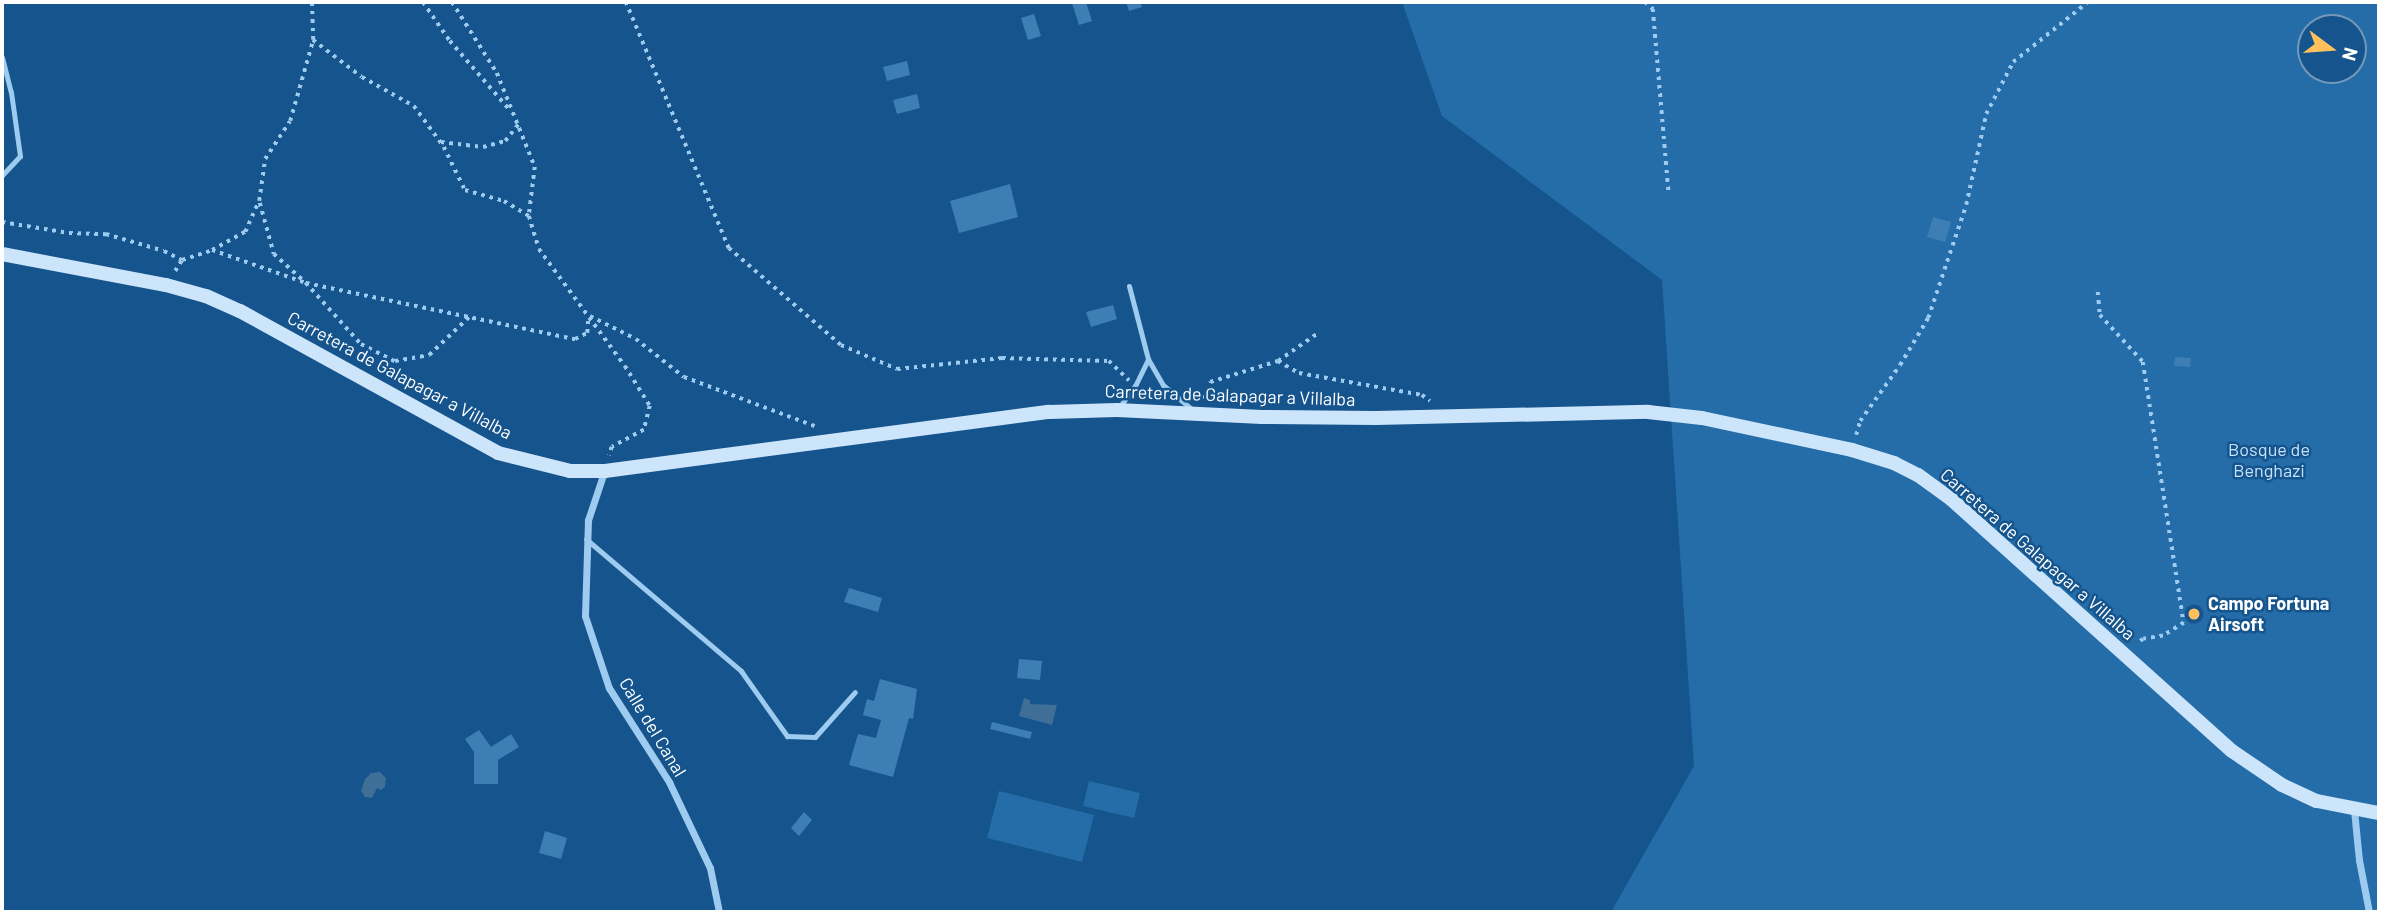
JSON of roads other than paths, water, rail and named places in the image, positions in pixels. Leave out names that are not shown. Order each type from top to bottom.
[{"type":"street","name":"Carretera de Galapagar a Villalba","points":[[2,254],[166,285],[240,311],[498,453],[570,471],[604,471],[1049,412],[1117,410],[1262,417],[1648,412],[1702,418],[1852,450],[1894,463],[1918,475],[1951,499],[2231,751],[2282,785],[2317,801],[2379,813]]},
{"type":"street","name":"Calle del Canal","points":[[604,471],[588,520],[585,616],[609,688],[669,782],[710,868],[719,912]]},
{"type":"street","points":[[2354,810],[2359,860],[2369,912]]},
{"type":"lane","points":[[2,57],[11,92],[20,156],[2,175]]},
{"type":"lane","points":[[1129,286],[1148,359],[1163,385],[1198,414]]},
{"type":"lane","points":[[1117,410],[1135,386],[1148,359]]},
{"type":"lane","points":[[586,539],[741,671],[787,736],[815,737],[855,692]]},
{"type":"place","name":"Campo Fortuna Airsoft","points":[[2194,614]]},
{"type":"park label","name":"Bosque de Benghazi","points":[[2269,460]]}]
